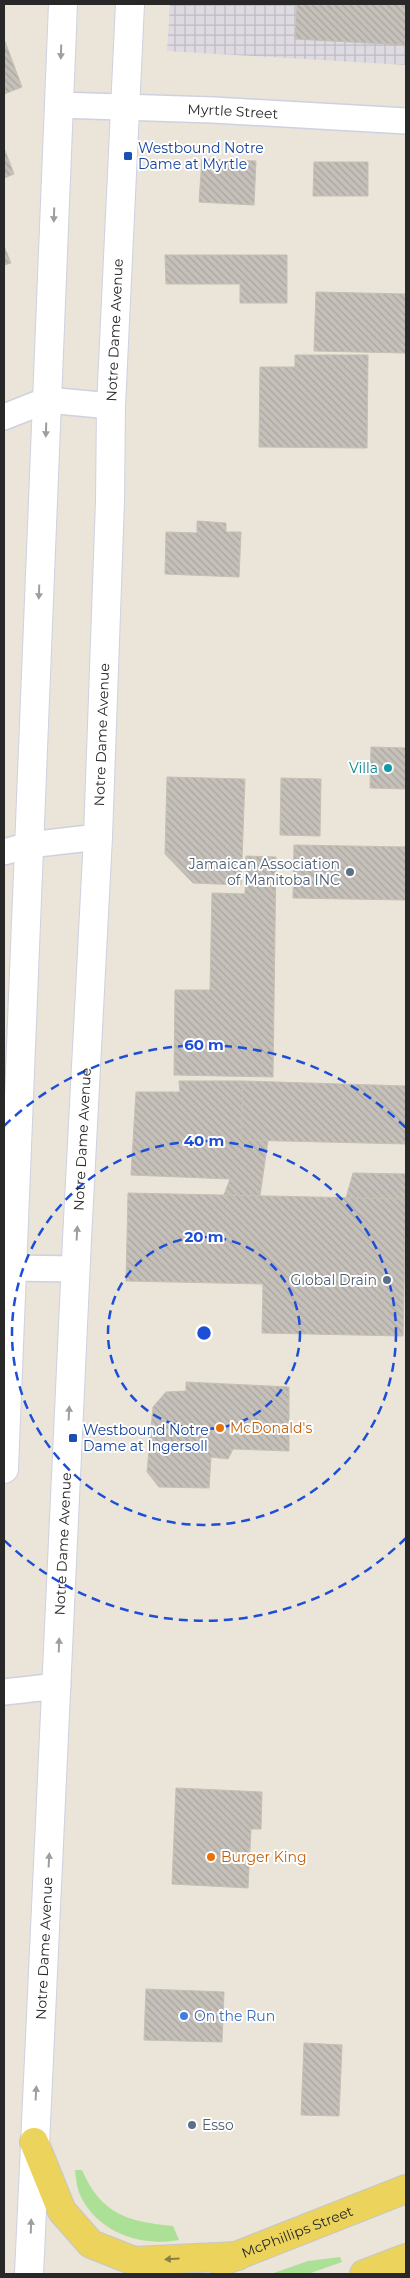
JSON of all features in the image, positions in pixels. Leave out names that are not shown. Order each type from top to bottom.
[{"type":"main road","points":[[4,1469],[16,849],[47,400],[63,4]]},
{"type":"main road","name":"Notre Dame Avenue","points":[[29,2274],[34,2142],[58,1686],[75,1269],[98,838],[110,511],[110,406],[130,4]]},
{"type":"main road","points":[[34,2142],[62,2211],[91,2244],[134,2262],[238,2256]]},
{"type":"main road","name":"McPhillips Street","points":[[190,2274],[406,2189]]},
{"type":"main road","points":[[364,2274],[406,2258]]},
{"type":"street","name":"Myrtle Street","points":[[59,105],[125,106],[406,121]]},
{"type":"street","points":[[4,417],[47,400],[110,406]]},
{"type":"street","points":[[16,849],[98,838]]},
{"type":"street","points":[[8,1270],[75,1269]]},
{"type":"street","points":[[4,1692],[58,1686]]},
{"type":"shaded area","points":[[170,4],[406,4],[406,65],[167,51]]},
{"type":"green space","points":[[75,2170],[82,2170],[98,2197],[107,2206],[118,2213],[142,2222],[173,2226],[179,2240],[165,2242],[136,2239],[110,2228],[99,2220],[81,2197]]},
{"type":"green space","points":[[340,2257],[342,2262],[308,2274],[271,2274],[308,2261]]},
{"type":"building","points":[[297,4],[406,4],[406,45],[295,39]]},
{"type":"building","points":[[4,39],[22,87],[4,94]]},
{"type":"building","points":[[4,148],[14,174],[4,178]]},
{"type":"building","points":[[202,159],[256,161],[254,205],[199,202]]},
{"type":"building","points":[[314,162],[368,162],[368,196],[313,196]]},
{"type":"building","points":[[4,246],[11,263],[4,265]]},
{"type":"building","points":[[165,255],[287,255],[287,303],[240,303],[240,284],[166,284]]},
{"type":"building","points":[[316,292],[406,294],[406,353],[314,351]]},
{"type":"building","points":[[295,355],[368,355],[367,448],[259,447],[260,367],[295,367]]},
{"type":"building","points":[[197,521],[226,523],[226,532],[241,532],[239,577],[165,574],[166,532],[197,533]]},
{"type":"building","name":"Villa","points":[[371,747],[406,748],[406,789],[370,788]]},
{"type":"building","points":[[167,777],[245,779],[241,885],[193,883],[165,854]]},
{"type":"building","points":[[281,778],[321,779],[320,836],[280,835]]},
{"type":"building","name":"Jamaican Association of Manitoba INC","points":[[294,845],[406,847],[406,900],[293,898]]},
{"type":"building","points":[[246,856],[276,857],[273,1077],[174,1075],[175,990],[210,990],[212,893],[245,894]]},
{"type":"building","points":[[179,1081],[243,1081],[241,1140],[268,1140],[260,1196],[224,1195],[230,1179],[131,1175],[136,1092],[180,1092]]},
{"type":"building","points":[[243,1081],[406,1086],[406,1144],[241,1140]]},
{"type":"building","points":[[353,1173],[406,1174],[406,1199],[346,1198]]},
{"type":"building","points":[[128,1193],[406,1199],[403,1336],[262,1333],[263,1284],[126,1281]]},
{"type":"building","name":"McDonald's","points":[[186,1382],[289,1387],[289,1451],[233,1449],[228,1459],[211,1457],[209,1488],[159,1487],[147,1472],[153,1407],[166,1392],[186,1391]]},
{"type":"building","name":"Burger King","points":[[176,1788],[262,1792],[261,1829],[251,1829],[248,1888],[172,1884]]},
{"type":"building","name":"On the Run","points":[[146,1989],[224,1992],[222,2042],[144,2040]]},
{"type":"building","points":[[304,2043],[342,2045],[339,2116],[301,2115]]},
{"type":"place","name":"Westbound Notre Dame at Myrtle","points":[[128,156]]},
{"type":"place","name":"Villa","points":[[388,768]]},
{"type":"place","name":"Jamaican Association of Manitoba INC","points":[[350,872]]},
{"type":"place","name":"Global Drain","points":[[387,1280]]},
{"type":"place","name":"McDonald's","points":[[220,1428]]},
{"type":"place","name":"Westbound Notre Dame at Ingersoll","points":[[73,1438]]},
{"type":"place","name":"Burger King","points":[[211,1857]]},
{"type":"place","name":"On the Run","points":[[184,2016]]},
{"type":"place","name":"Esso","points":[[192,2125]]}]
